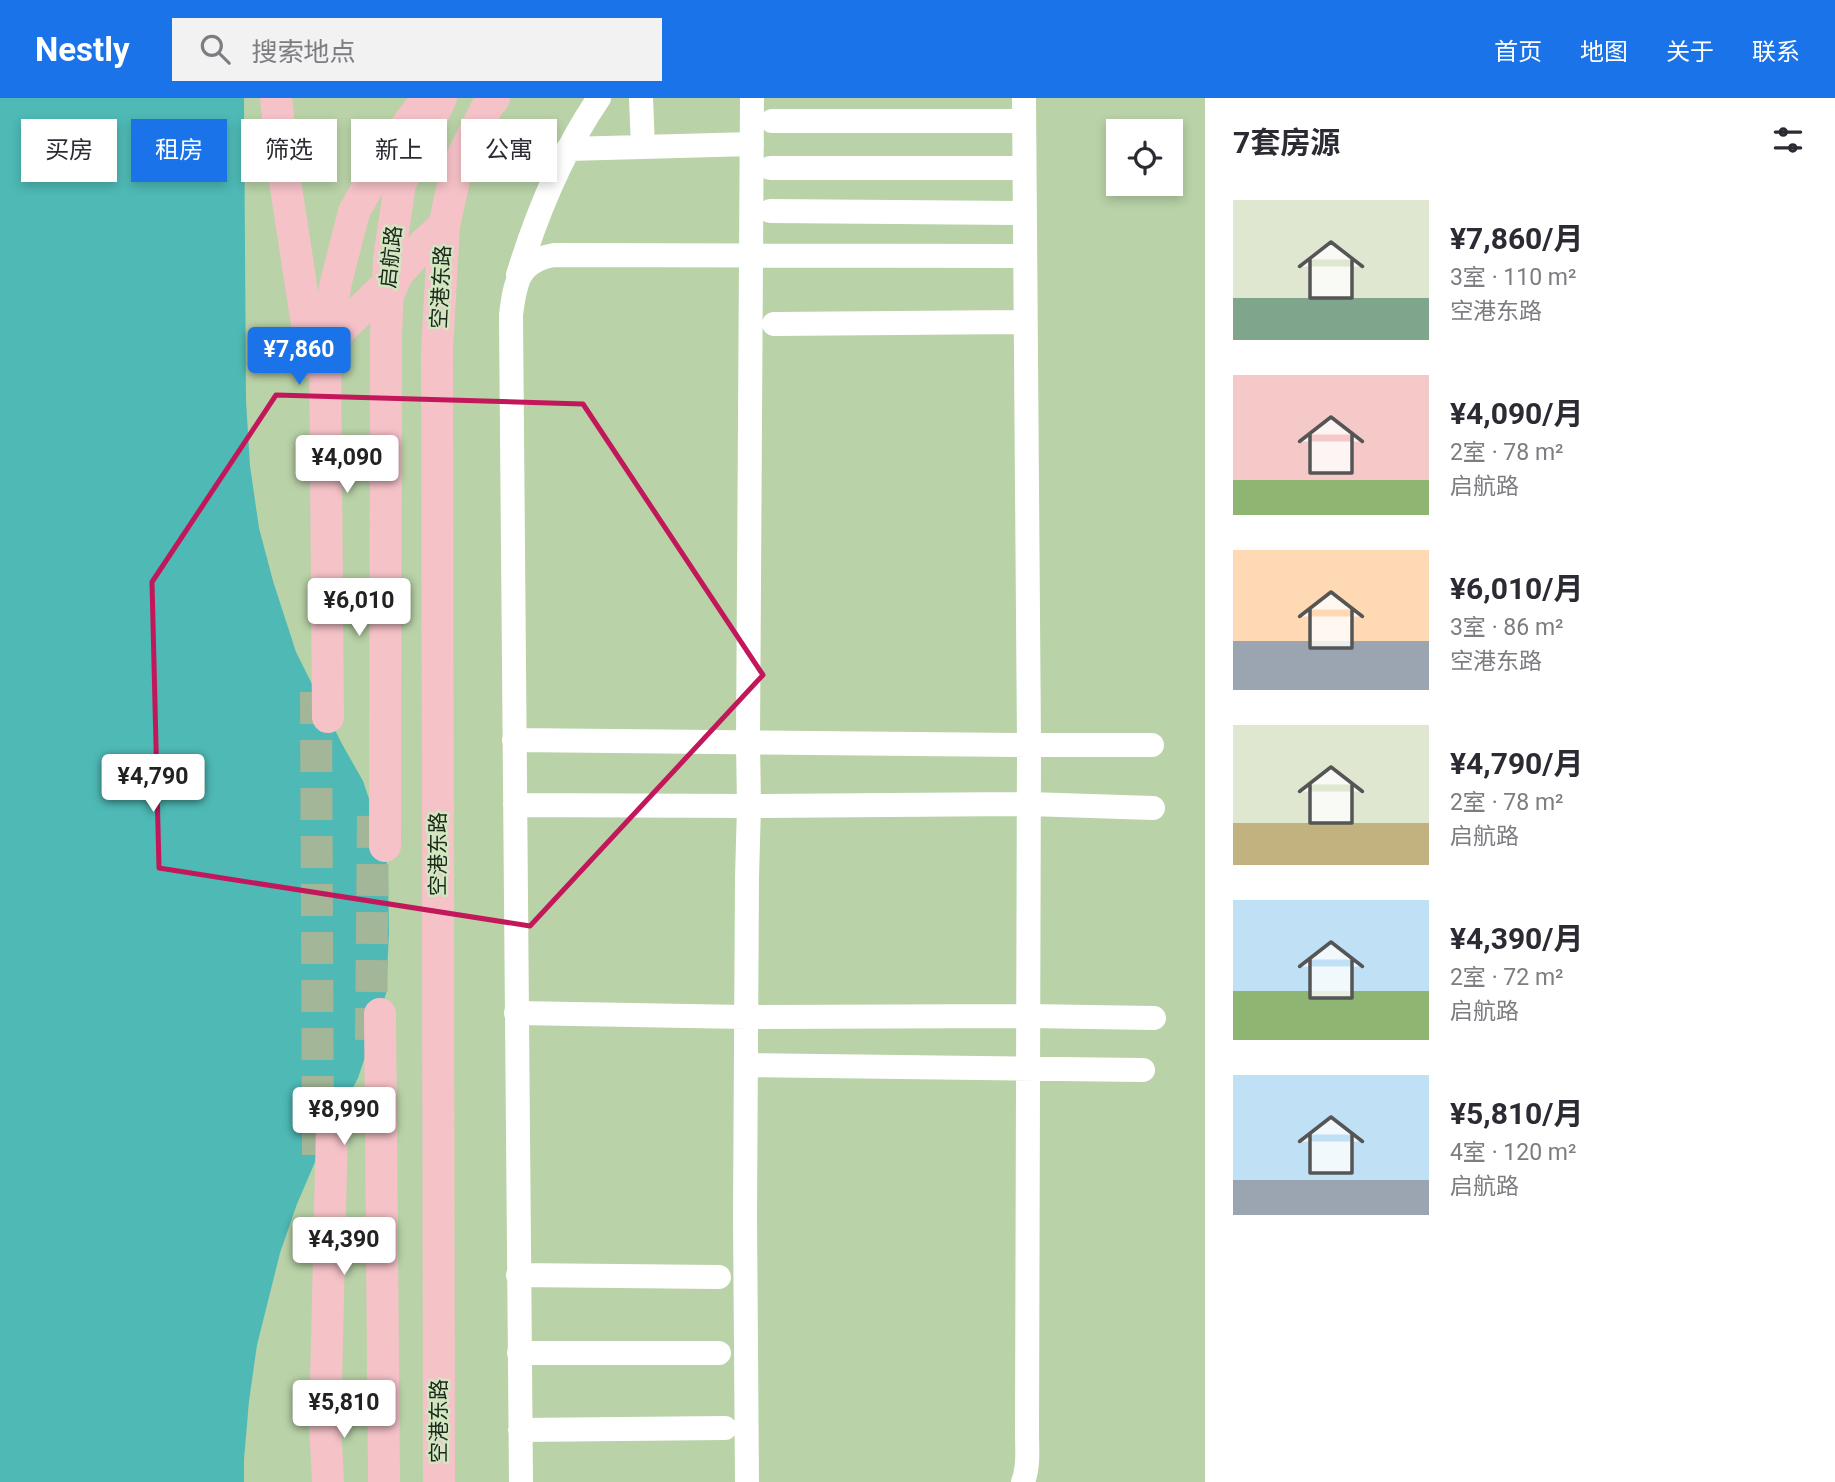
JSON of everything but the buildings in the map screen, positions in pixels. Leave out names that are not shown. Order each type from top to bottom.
[{"type":"main road","points":[[275,98],[314,371]]},
{"type":"main road","name":"启航路","points":[[314,371],[322,705],[325,345],[336,282],[354,212],[385,155],[427,98]]},
{"type":"main road","name":"启航路","points":[[385,846],[386,337],[389,258],[400,184],[441,98]]},
{"type":"main road","name":"空港东路","points":[[439,1482],[437,350],[444,226],[457,167],[494,98]]},
{"type":"main road","name":"空港东路","points":[[314,371],[341,329],[444,226]]},
{"type":"main road","name":"空港东路","points":[[373,808],[373,426],[377,318],[398,273]]},
{"type":"main road","points":[[376,1482],[370,1465],[370,1119],[376,1027],[384,1482]]},
{"type":"main road","points":[[328,1482],[325,1425],[332,1127]]},
{"type":"main road","points":[[314,1482],[312,1439],[318,1155]]},
{"type":"lane","points":[[521,1482],[511,328],[513,294],[526,250],[562,159],[599,98]]},
{"type":"lane","points":[[641,98],[643,147]]},
{"type":"lane","points":[[747,1482],[746,1017],[752,98]]},
{"type":"lane","points":[[772,121],[1024,109],[1029,804],[1027,1459],[1023,1482]]},
{"type":"lane","points":[[568,149],[752,144]]},
{"type":"lane","points":[[771,168],[1024,168]]},
{"type":"lane","points":[[770,211],[1024,214]]},
{"type":"lane","points":[[513,294],[520,275],[528,265],[539,258],[554,255],[1025,256]]},
{"type":"lane","points":[[775,324],[1025,322]]},
{"type":"lane","points":[[514,740],[1152,745]]},
{"type":"lane","points":[[515,805],[1029,804],[1153,808]]},
{"type":"lane","points":[[516,1013],[746,1017],[1154,1018]]},
{"type":"lane","points":[[746,1065],[1143,1070]]},
{"type":"lane","points":[[518,1275],[719,1277]]},
{"type":"lane","points":[[519,1353],[719,1353]]},
{"type":"lane","points":[[520,1430],[725,1428]]},
{"type":"highlighted area","points":[[276,395],[583,404],[763,675],[530,926],[159,868],[152,582]]},
{"type":"shaded area","points":[[0,98],[1205,98],[1205,1482],[0,1482]]},
{"type":"tunnel","points":[[316,692],[318,1155]]},
{"type":"tunnel","points":[[371,1040],[373,813]]}]
